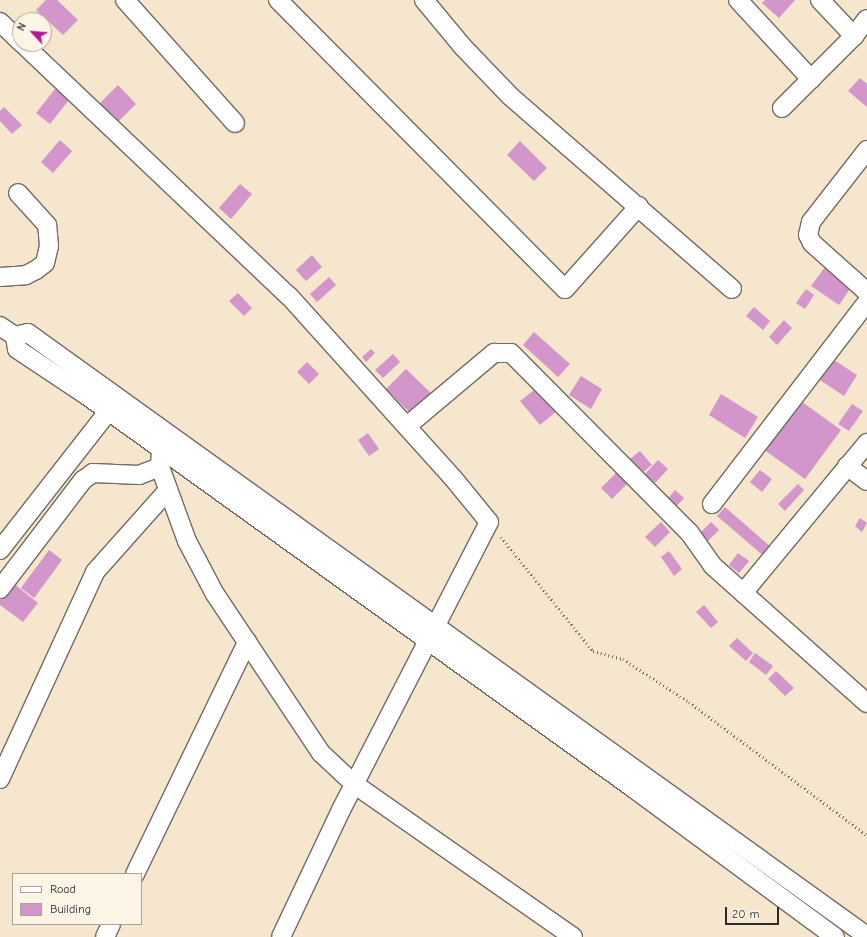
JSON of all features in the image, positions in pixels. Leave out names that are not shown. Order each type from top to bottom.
[{"type":"street","points":[[125,0],[235,123]]},
{"type":"street","points":[[278,0],[565,289],[639,206]]},
{"type":"street","points":[[424,0],[464,47],[510,96],[639,206],[732,289]]},
{"type":"street","points":[[738,0],[811,79]]},
{"type":"street","points":[[820,0],[854,36]]},
{"type":"street","points":[[782,108],[854,36],[867,19]]},
{"type":"street","points":[[0,22],[12,33]]},
{"type":"street","points":[[31,52],[289,296],[407,426],[489,522],[437,627],[354,784],[281,937]]},
{"type":"street","points":[[867,150],[811,222],[808,235],[812,242],[867,292]]},
{"type":"street","points":[[0,277],[26,275],[36,270],[45,263],[49,246],[47,225],[18,193]]},
{"type":"street","points":[[712,504],[867,302]]},
{"type":"street","points":[[5,332],[17,349],[108,412],[161,459],[428,643],[633,788],[836,937]]},
{"type":"street","points":[[5,332],[28,333],[867,936]]},
{"type":"street","points":[[407,426],[494,353],[511,353],[689,532],[713,566],[867,703]]},
{"type":"street","points":[[0,550],[108,412]]},
{"type":"street","points":[[743,593],[867,443]]},
{"type":"street","points":[[161,459],[168,490],[187,541],[215,594],[321,753],[354,784],[573,937]]},
{"type":"street","points":[[0,589],[83,480],[93,474],[139,475],[161,459]]},
{"type":"street","points":[[847,466],[867,481]]},
{"type":"street","points":[[0,779],[95,572],[168,490]]},
{"type":"street","points":[[135,873],[247,642]]},
{"type":"street","points":[[105,937],[111,925]]},
{"type":"path","points":[[489,522],[593,651],[623,659],[689,702],[867,835]]},
{"type":"building","points":[[46,0],[57,0],[78,20],[63,35],[52,25],[52,12],[38,12],[36,10]]},
{"type":"building","points":[[765,0],[795,0],[779,18],[762,3]]},
{"type":"building","points":[[860,78],[867,84],[867,107],[848,91]]},
{"type":"building","points":[[118,85],[136,104],[118,122],[100,103]]},
{"type":"building","points":[[55,89],[69,100],[50,124],[36,113]]},
{"type":"building","points":[[4,107],[22,125],[12,134],[0,121],[0,111]]},
{"type":"building","points":[[60,140],[72,151],[53,173],[41,162]]},
{"type":"building","points":[[520,141],[547,168],[534,181],[507,155]]},
{"type":"building","points":[[240,184],[252,194],[231,219],[219,208]]},
{"type":"building","points":[[312,255],[322,267],[306,281],[296,270]]},
{"type":"building","points":[[825,267],[852,286],[839,305],[811,286]]},
{"type":"building","points":[[329,277],[336,285],[317,302],[310,294]]},
{"type":"building","points":[[806,289],[814,295],[805,309],[796,303]]},
{"type":"building","points":[[238,293],[252,308],[244,316],[229,301]]},
{"type":"building","points":[[754,307],[770,321],[763,330],[746,316]]},
{"type":"building","points":[[784,320],[792,328],[777,345],[769,337]]},
{"type":"building","points":[[534,332],[570,364],[558,377],[523,345]]},
{"type":"building","points":[[371,349],[375,353],[366,362],[362,357]]},
{"type":"building","points":[[393,354],[400,362],[383,378],[375,370]]},
{"type":"building","points":[[828,356],[857,375],[844,396],[814,376]]},
{"type":"building","points":[[307,362],[319,374],[309,384],[297,372]]},
{"type":"building","points":[[406,369],[433,395],[413,416],[386,389]]},
{"type":"building","points":[[581,376],[602,389],[591,409],[569,395]]},
{"type":"building","points":[[538,387],[557,411],[540,425],[520,401]]},
{"type":"building","points":[[721,394],[758,417],[745,438],[709,415]]},
{"type":"building","points":[[798,399],[841,430],[805,479],[763,449]]},
{"type":"building","points":[[852,404],[863,411],[849,431],[838,424]]},
{"type":"building","points":[[368,433],[379,449],[369,456],[358,440]]},
{"type":"building","points":[[640,451],[652,465],[642,473],[630,459]]},
{"type":"building","points":[[658,460],[668,469],[655,483],[645,474]]},
{"type":"building","points":[[760,470],[772,479],[762,492],[750,482]]},
{"type":"building","points":[[618,471],[629,482],[612,499],[601,488]]},
{"type":"building","points":[[798,484],[804,490],[785,511],[778,504]]},
{"type":"building","points":[[675,490],[684,498],[674,509],[666,501]]},
{"type":"building","points":[[725,507],[772,548],[765,557],[717,516]]},
{"type":"building","points":[[860,518],[867,523],[862,532],[855,526]]},
{"type":"building","points":[[661,522],[670,532],[655,547],[645,537]]},
{"type":"building","points":[[711,522],[719,530],[707,542],[699,534]]},
{"type":"building","points":[[49,550],[62,560],[34,598],[21,588]]},
{"type":"building","points":[[669,551],[682,569],[674,576],[661,557]]},
{"type":"building","points":[[738,553],[749,561],[739,573],[729,565]]},
{"type":"building","points":[[13,583],[38,603],[23,622],[0,605],[0,600]]},
{"type":"building","points":[[704,605],[718,622],[711,628],[696,612]]},
{"type":"building","points":[[737,638],[753,653],[746,661],[729,646]]},
{"type":"building","points":[[755,653],[773,666],[766,675],[749,662]]},
{"type":"building","points":[[776,671],[794,688],[785,696],[768,679]]}]
